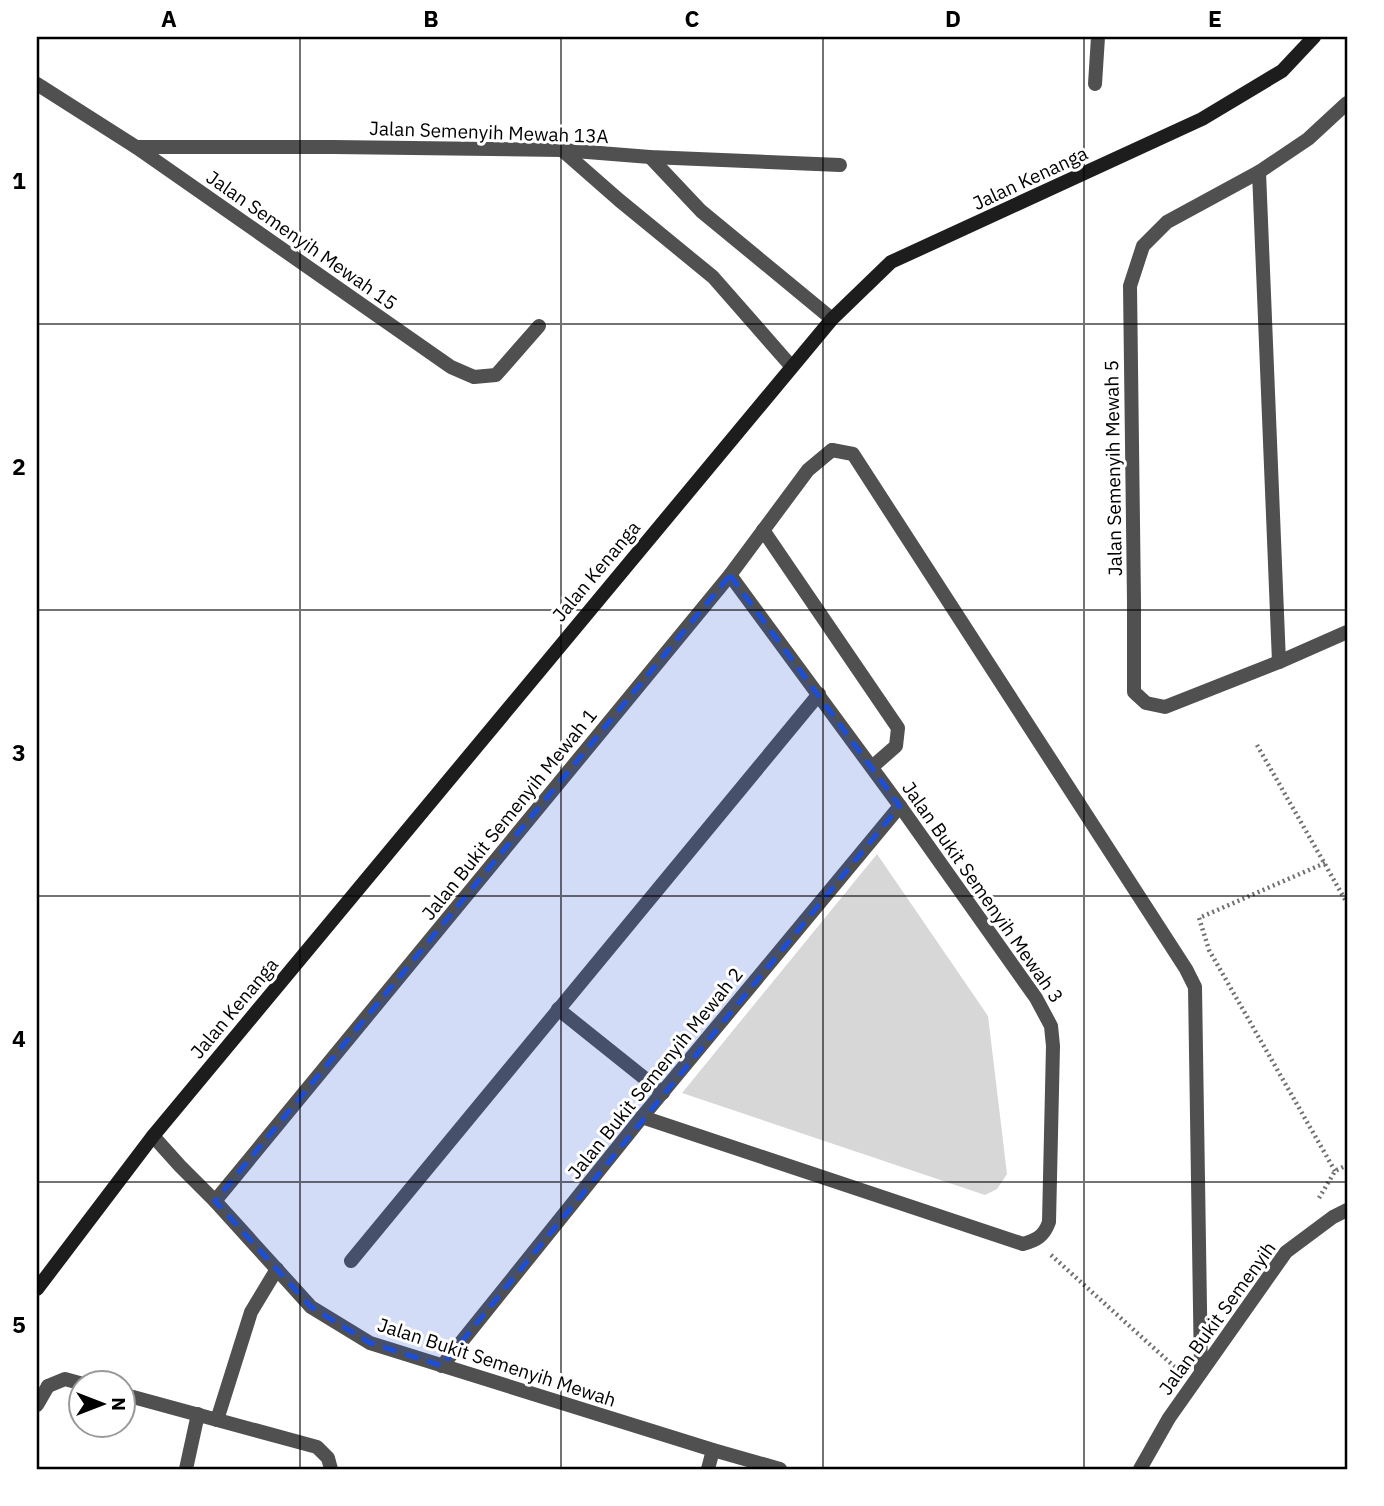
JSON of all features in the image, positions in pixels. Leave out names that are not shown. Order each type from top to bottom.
[{"type":"street","points":[[1095,84],[1098,37]]},
{"type":"street","name":"Jalan Kenanga","points":[[37,1289],[153,1136],[832,319],[891,262],[1202,119],[1282,71],[1314,37]]},
{"type":"street","name":"Jalan Semenyih Mewah 15","points":[[37,84],[136,147],[451,368],[474,377],[496,375],[539,327]]},
{"type":"street","points":[[1347,103],[1308,139],[1259,172],[1279,662],[1347,632]]},
{"type":"street","name":"Jalan Semenyih Mewah 13A","points":[[136,147],[562,150],[650,157],[840,165]]},
{"type":"street","points":[[562,150],[713,277],[791,366]]},
{"type":"street","points":[[650,157],[701,211],[832,319]]},
{"type":"street","name":"Jalan Semenyih Mewah 5","points":[[1259,172],[1167,222],[1143,246],[1130,286],[1134,692],[1146,703],[1165,707],[1279,662]]},
{"type":"street","name":"Jalan Bukit Semenyih Mewah 1","points":[[211,1197],[730,575],[808,470],[832,450],[853,454],[1195,986],[1197,1378]]},
{"type":"street","points":[[763,530],[898,728],[896,746],[872,767]]},
{"type":"street","name":"Jalan Bukit Semenyih Mewah 3","points":[[730,575],[901,806],[1036,998],[1051,1026],[1053,1046],[1049,1222],[1045,1234],[1035,1241]]},
{"type":"street","points":[[351,1261],[819,694]]},
{"type":"street","name":"Jalan Bukit Semenyih Mewah 2","points":[[442,1366],[642,1117],[901,806]]},
{"type":"street","points":[[558,1009],[663,1093]]},
{"type":"street","points":[[642,1117],[1023,1244],[1035,1241]]},
{"type":"street","name":"Jalan Bukit Semenyih Mewah","points":[[153,1136],[311,1307],[370,1343],[780,1469]]},
{"type":"street","name":"Jalan Bukit Semenyih","points":[[1140,1469],[1169,1418],[1286,1252],[1333,1217],[1347,1210]]},
{"type":"street","points":[[218,1420],[251,1312],[277,1269]]},
{"type":"street","points":[[37,1405],[48,1386],[66,1378]]},
{"type":"street","points":[[136,1398],[317,1447],[328,1458],[331,1469]]},
{"type":"street","points":[[186,1469],[198,1414]]},
{"type":"street","points":[[708,1469],[713,1450]]},
{"type":"path","points":[[1257,745],[1347,903]]},
{"type":"path","points":[[1325,863],[1199,918],[1209,950],[1335,1171]]},
{"type":"path","points":[[1035,1241],[1197,1378]]},
{"type":"highlighted area","points":[[730,575],[900,806],[442,1366],[370,1343],[311,1307],[215,1201]]},
{"type":"shaded area","points":[[877,854],[988,1016],[1007,1174],[997,1189],[985,1195],[682,1093]]}]
